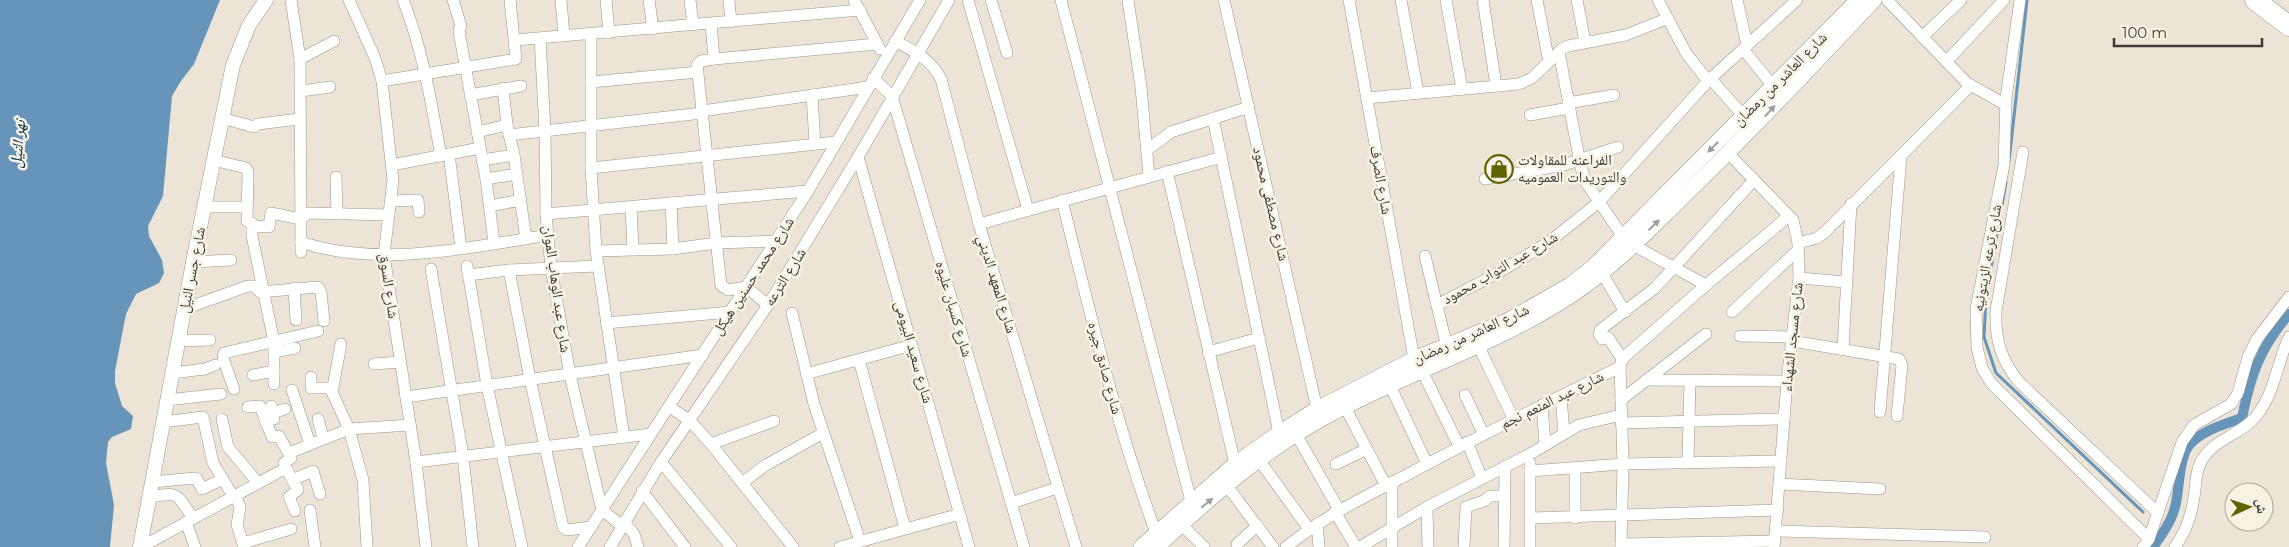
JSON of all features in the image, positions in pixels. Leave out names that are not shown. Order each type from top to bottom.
[{"type":"highway","points":[[2255,0],[2289,26]]},
{"type":"main road","name":"شارع العاشر من رمضان","points":[[1418,365],[1478,345],[1542,314],[1602,273],[1628,241],[1744,115],[1858,0]]},
{"type":"main road","name":"شارع العاشر من رمضان","points":[[1157,540],[1192,501],[1235,464],[1317,409],[1388,380],[1418,365],[1447,347],[1507,321],[1570,285],[1628,241],[1728,153],[1754,128],[1874,0]]},
{"type":"main road","name":"شارع العاشر من رمضان","points":[[1141,547],[1182,525],[1259,460],[1296,434],[1345,407],[1388,380]]},
{"type":"street","name":"شارع جسر النيل","points":[[140,547],[193,262],[233,64],[249,24],[266,0]]},
{"type":"street","points":[[291,0],[300,59],[301,247],[357,255],[384,256],[461,248],[548,235]]},
{"type":"street","name":"شارع السوق","points":[[349,0],[375,58],[382,81],[392,165],[392,201],[384,242],[384,256],[416,462],[426,547]]},
{"type":"street","points":[[403,0],[413,26],[445,155],[461,248]]},
{"type":"street","points":[[453,0],[461,26],[459,31],[486,179],[494,243]]},
{"type":"street","points":[[382,81],[516,58],[510,0]]},
{"type":"street","points":[[561,0],[564,36]]},
{"type":"street","points":[[606,0],[610,33]]},
{"type":"street","points":[[649,0],[653,29]]},
{"type":"street","points":[[690,0],[693,26]]},
{"type":"street","points":[[729,0],[731,22]]},
{"type":"street","name":"شارع محمد حسنين هيكل","points":[[578,547],[808,191],[870,82],[920,0]]},
{"type":"street","name":"شارع الترعه","points":[[610,547],[642,491],[768,304],[858,157],[917,52],[949,0]]},
{"type":"street","points":[[968,0],[1028,210]]},
{"type":"street","points":[[991,0],[1007,53]]},
{"type":"street","points":[[1062,0],[1192,501]]},
{"type":"street","points":[[1128,0],[1137,56],[1149,176]]},
{"type":"street","name":"شارع مصطفى محمود","points":[[1224,0],[1317,409]]},
{"type":"street","name":"شارع الصرف","points":[[1349,0],[1418,365],[1482,478]]},
{"type":"street","points":[[1401,0],[1418,93]]},
{"type":"street","points":[[1446,0],[1462,89]]},
{"type":"street","points":[[1483,0],[1496,86]]},
{"type":"street","points":[[1537,0],[1548,62]]},
{"type":"street","points":[[1577,0],[1584,42]]},
{"type":"street","points":[[1658,0],[1666,19],[1686,53],[1754,128]]},
{"type":"street","points":[[1737,0],[1745,47],[1773,86]]},
{"type":"street","points":[[1887,0],[1946,62],[1971,85],[2006,105]]},
{"type":"street","points":[[1922,37],[1961,0]]},
{"type":"street","points":[[1946,62],[2004,0]]},
{"type":"street","name":"شارع ترعه الزيتونيه","points":[[2020,0],[2006,105],[2004,165],[1976,308],[1977,347],[1982,368],[1991,383],[2146,543],[2182,442],[2194,425],[2230,404],[2238,393],[2248,357],[2257,340],[2289,297]]},
{"type":"street","name":"شارع عبد التواب محمود","points":[[1437,305],[1496,274],[1549,242],[1599,202],[1709,80],[1792,2]]},
{"type":"street","points":[[514,40],[693,26],[857,5],[885,58]]},
{"type":"street","points":[[1367,98],[1524,82],[1568,46],[1626,35],[1666,19]]},
{"type":"street","points":[[711,24],[714,59]]},
{"type":"street","points":[[591,34],[591,168],[597,266],[624,437]]},
{"type":"street","name":"شارع عبد الوهاب الموان","points":[[540,38],[545,131],[546,214],[551,268],[570,375],[602,510]]},
{"type":"street","points":[[300,59],[334,41]]},
{"type":"street","name":"شارع المعهد الديني","points":[[895,41],[917,52],[932,64],[941,79],[979,224],[1076,547]]},
{"type":"street","points":[[768,304],[746,287],[728,290],[722,287],[711,200],[698,62],[877,44]]},
{"type":"street","points":[[1559,52],[1580,160],[1587,184],[1628,241],[1706,285]]},
{"type":"street","points":[[591,82],[698,72]]},
{"type":"street","points":[[477,132],[508,130],[545,131],[702,112],[812,95],[870,82],[892,96]]},
{"type":"street","points":[[1732,312],[1799,246],[1825,232],[1971,85]]},
{"type":"street","points":[[470,95],[520,86]]},
{"type":"street","points":[[301,91],[330,87]]},
{"type":"street","points":[[503,88],[526,239]]},
{"type":"street","points":[[812,95],[815,144]]},
{"type":"street","points":[[1530,115],[1614,95]]},
{"type":"street","name":"شارع كسبان عليوه","points":[[892,96],[1024,547]]},
{"type":"street","points":[[1147,150],[1171,132],[1249,107]]},
{"type":"street","points":[[222,118],[254,127],[258,124],[299,119]]},
{"type":"street","points":[[1213,118],[1279,433]]},
{"type":"street","points":[[591,168],[836,142]]},
{"type":"street","points":[[1485,179],[1564,165],[1618,147]]},
{"type":"street","points":[[392,165],[480,148]]},
{"type":"street","name":"شارع ترعه الزيتونيه","points":[[2023,152],[1997,303],[1996,330],[1999,349],[2007,367],[2019,382],[2158,513]]},
{"type":"street","name":"شارع مسجد الشهداء","points":[[1728,153],[1787,214],[1795,226],[1799,246],[1799,278],[1787,381],[1775,540]]},
{"type":"street","points":[[482,160],[514,154]]},
{"type":"street","points":[[1880,412],[1901,156]]},
{"type":"street","name":"شارع سعيد البيومى","points":[[858,157],[969,547]]},
{"type":"street","points":[[979,224],[1222,157]]},
{"type":"street","points":[[214,160],[247,169],[247,221],[252,222],[252,236],[274,347],[274,384]]},
{"type":"street","points":[[1167,171],[1235,464]]},
{"type":"street","points":[[486,179],[517,174]]},
{"type":"street","points":[[336,177],[337,214]]},
{"type":"street","points":[[1754,180],[1655,288],[1599,332],[1602,339],[1608,337],[1621,363],[1623,515],[1621,545],[1704,545],[1775,540],[1985,537]]},
{"type":"street","points":[[546,214],[808,191]]},
{"type":"street","points":[[392,201],[418,200],[419,212]]},
{"type":"street","points":[[490,206],[521,200]]},
{"type":"street","name":"شارع صادق جيره","points":[[1062,200],[1112,399],[1157,540]]},
{"type":"street","points":[[670,203],[673,249]]},
{"type":"street","points":[[1843,349],[1851,204]]},
{"type":"street","points":[[204,207],[246,207]]},
{"type":"street","points":[[630,207],[633,249]]},
{"type":"street","points":[[252,226],[269,227],[271,213],[300,219],[308,213],[389,216]]},
{"type":"street","name":"شارع عبد المنعم نجم","points":[[1286,547],[1337,511],[1483,433],[1514,420],[1621,363],[1706,285],[1783,221],[1787,214]]},
{"type":"street","points":[[596,251],[673,249],[716,243],[776,241]]},
{"type":"street","points":[[1425,256],[1447,347]]},
{"type":"street","points":[[193,262],[231,260]]},
{"type":"street","points":[[522,547],[487,385],[468,271],[597,266]]},
{"type":"street","points":[[431,270],[463,457],[473,547]]},
{"type":"street","points":[[509,270],[544,447],[563,527],[567,530],[591,527]]},
{"type":"street","points":[[1602,273],[1625,312]]},
{"type":"street","points":[[1799,278],[1846,282]]},
{"type":"street","points":[[184,309],[248,286],[254,286],[260,292],[294,288],[318,288],[324,320]]},
{"type":"street","points":[[294,288],[296,320]]},
{"type":"street","points":[[606,324],[731,312]]},
{"type":"street","points":[[792,313],[806,374],[823,433],[860,540]]},
{"type":"street","points":[[274,347],[318,332]]},
{"type":"street","name":"شارع عبد المنعم نجم","points":[[1621,400],[1706,334]]},
{"type":"street","points":[[1740,336],[1792,339],[1899,359],[1902,365],[1896,416]]},
{"type":"street","points":[[2175,547],[2190,516],[2196,476],[2200,463],[2218,443],[2244,428],[2256,416],[2273,388],[2279,363],[2289,337]]},
{"type":"street","points":[[1208,352],[1259,338]]},
{"type":"street","points":[[178,341],[210,340]]},
{"type":"street","points":[[341,344],[332,388],[349,429],[365,489],[367,547]]},
{"type":"street","points":[[806,374],[912,345]]},
{"type":"street","points":[[1478,345],[1514,420]]},
{"type":"street","points":[[234,389],[223,358],[224,354],[274,347],[295,348]]},
{"type":"street","points":[[406,397],[703,355]]},
{"type":"street","points":[[858,360],[905,528]]},
{"type":"street","points":[[374,364],[400,362]]},
{"type":"street","points":[[172,373],[205,369],[215,365]]},
{"type":"street","points":[[253,375],[274,371]]},
{"type":"street","points":[[311,377],[311,388],[332,388]]},
{"type":"street","points":[[1388,380],[1427,464]]},
{"type":"street","points":[[1646,380],[1787,381]]},
{"type":"street","points":[[1688,462],[1690,380]]},
{"type":"street","points":[[292,390],[305,407],[310,444]]},
{"type":"street","points":[[167,400],[221,394]]},
{"type":"street","points":[[1465,395],[1483,433]]},
{"type":"street","points":[[1561,396],[1564,434]]},
{"type":"street","points":[[1542,405],[1545,445]]},
{"type":"street","points":[[248,407],[260,406],[269,413],[272,437],[278,436],[291,458],[284,463],[298,492],[289,498],[295,511]]},
{"type":"street","points":[[670,407],[690,421],[711,444],[793,547]]},
{"type":"street","points":[[1345,407],[1367,449],[1389,484],[1392,547]]},
{"type":"street","points":[[269,413],[285,409]]},
{"type":"street","points":[[163,422],[202,417],[212,460],[240,507],[237,525],[244,545],[291,529]]},
{"type":"street","points":[[222,419],[228,447],[258,483]]},
{"type":"street","points":[[318,419],[323,438]]},
{"type":"street","points":[[1296,434],[1358,547],[1427,507],[1530,454],[1579,425],[1621,419],[1690,421],[1784,419]]},
{"type":"street","points":[[711,444],[774,422]]},
{"type":"street","points":[[289,454],[323,438],[349,429],[410,425]]},
{"type":"street","points":[[742,483],[766,465],[823,433]]},
{"type":"street","points":[[416,462],[651,434]]},
{"type":"street","points":[[1336,464],[1367,449]]},
{"type":"street","points":[[1530,454],[1530,547]]},
{"type":"street","points":[[1259,460],[1309,529],[1319,547]]},
{"type":"street","points":[[1530,471],[1622,464],[1781,461]]},
{"type":"street","points":[[661,462],[731,547]]},
{"type":"street","points":[[1504,547],[1505,466]]},
{"type":"street","points":[[140,547],[286,468]]},
{"type":"street","points":[[1575,468],[1575,518]]},
{"type":"street","points":[[292,480],[313,471],[320,494]]},
{"type":"street","points":[[152,482],[195,478],[202,489],[223,479]]},
{"type":"street","points":[[1779,484],[1880,489]]},
{"type":"street","points":[[1227,486],[1273,547]]},
{"type":"street","points":[[1011,503],[1057,488]]},
{"type":"street","points":[[642,491],[685,547]]},
{"type":"street","points":[[150,497],[177,495],[190,520],[195,547]]},
{"type":"street","points":[[1464,547],[1466,507],[1484,501],[1490,496],[1505,496]]},
{"type":"street","points":[[1427,507],[1428,547]]},
{"type":"street","points":[[310,510],[315,547]]},
{"type":"street","points":[[602,510],[634,534],[638,547]]},
{"type":"street","points":[[1530,518],[1778,510]]},
{"type":"street","points":[[840,547],[960,514]]},
{"type":"street","points":[[1182,525],[1204,547]]},
{"type":"street","points":[[1238,544],[1257,526]]},
{"type":"street","points":[[1304,547],[1309,529]]},
{"type":"water","name":"نهر النيل","points":[[0,0],[220,0],[194,64],[172,96],[163,196],[148,226],[149,236],[162,260],[164,273],[159,283],[136,294],[126,314],[115,371],[115,383],[122,406],[133,416],[131,429],[112,437],[108,442],[106,463],[114,505],[110,547],[0,547]]},
{"type":"waterway","points":[[2009,161],[2027,0]]},
{"type":"waterway","points":[[2006,182],[1986,297],[1984,337],[1996,373],[2143,512]]},
{"type":"waterway","points":[[2153,547],[2174,512],[2182,464],[2187,449],[2202,434],[2242,418],[2249,388],[2258,362],[2271,338],[2289,314]]},
{"type":"place","name":"الفراعنه للمقاولات والتوريدات العموميه","points":[[1499,169]]}]
